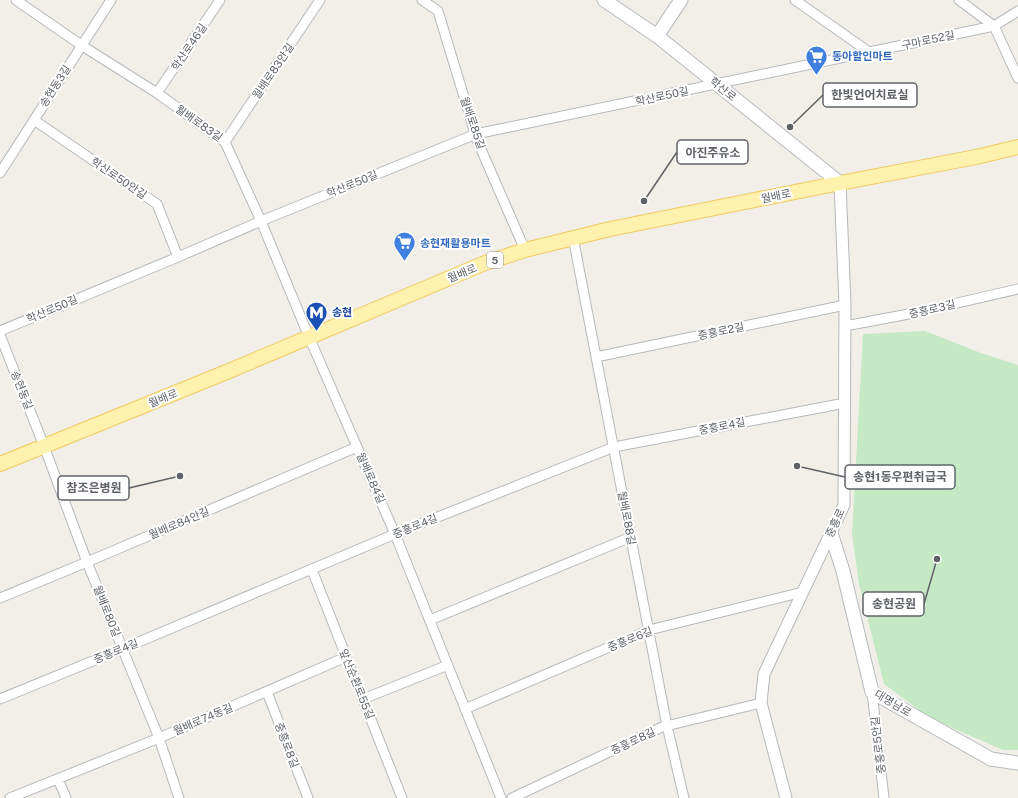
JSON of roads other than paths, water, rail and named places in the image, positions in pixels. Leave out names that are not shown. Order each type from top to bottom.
[{"type":"main road","name":"학산로","points":[[604,0],[657,36],[840,183]]},
{"type":"main road","points":[[657,36],[681,0]]},
{"type":"main road","name":"월배로","points":[[0,464],[309,337],[484,263],[573,237],[976,157],[1018,147]]},
{"type":"main road","name":"대명남로","points":[[831,533],[843,571],[872,692],[991,760],[1018,762]]},
{"type":"street","name":"월배로83길","points":[[16,0],[81,45],[157,93],[225,142],[261,221],[309,337]]},
{"type":"street","name":"송현동3길","points":[[0,172],[111,0]]},
{"type":"street","name":"학산로46길","points":[[157,93],[220,0]]},
{"type":"street","name":"월배로83안길","points":[[225,142],[320,0]]},
{"type":"street","name":"월배로85길","points":[[422,0],[438,11],[476,134],[526,250]]},
{"type":"street","points":[[795,0],[869,52]]},
{"type":"street","points":[[959,0],[994,26],[1015,61],[1018,78]]},
{"type":"street","name":"구마로52길","points":[[718,84],[994,26],[1018,11]]},
{"type":"street","name":"학산로50길","points":[[0,331],[261,221],[476,134],[718,84]]},
{"type":"street","name":"학산로50안길","points":[[34,120],[157,204],[178,257]]},
{"type":"street","name":"중흥로","points":[[786,798],[761,704],[764,674],[844,505],[845,306],[840,183]]},
{"type":"street","name":"월배로88길","points":[[573,237],[667,726],[684,798]]},
{"type":"street","name":"중흥로3길","points":[[845,326],[914,313],[1018,289]]},
{"type":"street","name":"중흥로2길","points":[[596,357],[845,306]]},
{"type":"street","name":"송현동길","points":[[0,335],[44,446]]},
{"type":"street","name":"월배로84길","points":[[309,337],[396,534],[501,798]]},
{"type":"street","name":"중흥로4길","points":[[0,699],[396,534],[614,447],[845,403]]},
{"type":"street","name":"월배로80길","points":[[44,446],[87,562],[159,738],[178,798]]},
{"type":"street","name":"월배로84안길","points":[[0,598],[357,446]]},
{"type":"street","points":[[430,620],[631,537]]},
{"type":"street","name":"앞산순환로55길","points":[[312,570],[402,798]]},
{"type":"street","name":"중흥로6길","points":[[465,709],[649,630],[803,592]]},
{"type":"street","name":"월배로74동길","points":[[10,798],[159,738],[346,657]]},
{"type":"street","points":[[363,699],[448,665]]},
{"type":"street","name":"중흥로8길","points":[[267,692],[308,798]]},
{"type":"street","name":"중흥로5안길","points":[[872,692],[884,798]]},
{"type":"street","name":"중흥로8길","points":[[512,798],[667,726],[761,704]]},
{"type":"street","points":[[58,779],[66,798]]},
{"type":"place","name":"동아할인마트","points":[[816,76]]},
{"type":"place","name":"한빛언어치료실","points":[[790,127]]},
{"type":"place","name":"아진주유소","points":[[644,201]]},
{"type":"place","name":"송현재활용마트","points":[[405,262]]},
{"type":"place","name":"송현","points":[[317,332]]},
{"type":"place","name":"송현1동우편취급국","points":[[797,466]]},
{"type":"place","name":"참조은병원","points":[[180,476]]},
{"type":"place","name":"송현공원","points":[[937,559]]}]
